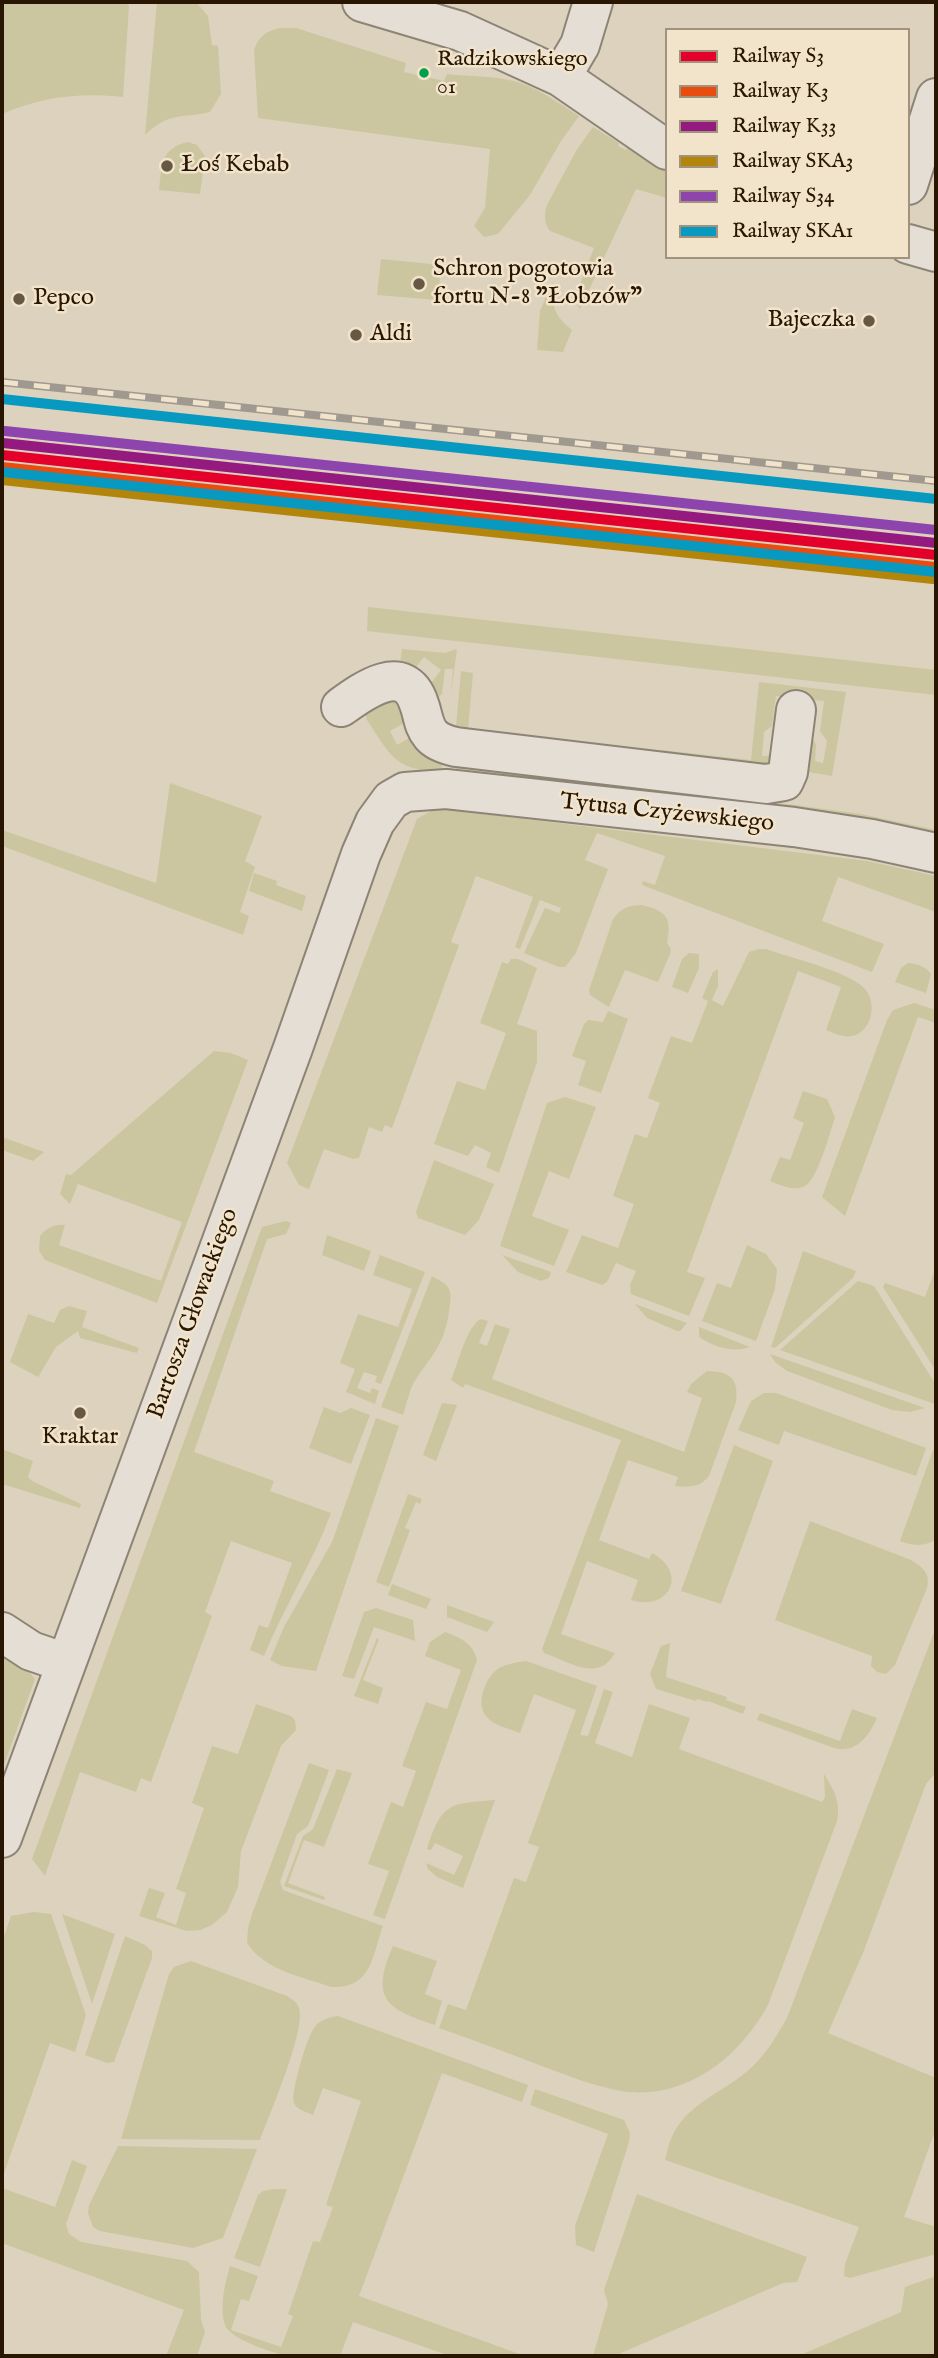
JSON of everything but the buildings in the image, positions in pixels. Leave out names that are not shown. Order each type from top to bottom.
[{"type":"street","points":[[362,2],[460,31],[561,77],[665,149]]},
{"type":"street","points":[[561,77],[580,45],[593,2]]},
{"type":"street","points":[[910,179],[936,99]]},
{"type":"street","points":[[910,245],[936,252]]},
{"type":"street","points":[[341,707],[370,686],[394,681],[406,686],[416,697],[430,734],[441,742],[456,747],[766,784],[779,783],[786,777],[796,710]]},
{"type":"street","name":"Tytusa Czyżewskiego","points":[[397,795],[429,789],[470,792],[794,828],[872,839],[936,853]]},
{"type":"street","name":"Bartosza Głowackiego","points":[[5,1820],[66,1663],[293,1048],[361,854],[385,805],[397,795]]},
{"type":"street","points":[[2,1632],[28,1649],[66,1663]]},
{"type":"shaded area","points":[[2,2],[126,2],[129,6],[123,97],[61,97],[31,103],[2,114]]},
{"type":"shaded area","points":[[157,2],[196,2],[208,16],[212,45],[218,46],[221,94],[210,112],[169,119],[145,135]]},
{"type":"shaded area","points":[[280,28],[296,28],[406,63],[404,72],[444,81],[447,74],[511,80],[543,93],[579,116],[561,141],[530,195],[498,234],[484,237],[474,226],[485,208],[490,149],[258,118],[254,50],[264,35]]},
{"type":"shaded area","points":[[593,127],[619,143],[618,146],[626,150],[630,144],[665,169],[665,197],[636,189],[580,309],[574,300],[594,248],[550,231],[545,215],[547,205],[576,151]]},
{"type":"shaded area","points":[[188,142],[197,145],[205,156],[200,194],[159,190],[162,166],[167,153]]},
{"type":"shaded area","points":[[381,259],[441,265],[438,300],[377,295]]},
{"type":"shaded area","points":[[550,287],[554,288],[556,312],[572,330],[563,352],[537,350],[540,311]]},
{"type":"shaded area","points":[[368,607],[936,670],[936,695],[367,631]]},
{"type":"shaded area","points":[[402,649],[445,653],[457,649],[451,694],[453,669],[445,669],[442,694],[433,701],[428,687],[441,670],[424,657],[412,672],[400,665]]},
{"type":"shaded area","points":[[461,671],[473,673],[468,729],[558,739],[557,748],[455,737]]},
{"type":"shaded area","points":[[759,682],[846,692],[832,776],[808,772],[812,736],[816,745],[815,761],[823,763],[827,741],[820,731],[824,701],[776,696],[772,726],[764,732],[762,756],[771,753],[774,761],[766,770],[662,759],[662,750],[751,760]]},
{"type":"shaded area","points":[[395,695],[409,720],[390,731],[397,745],[416,734],[443,753],[441,773],[413,768],[396,759],[382,744],[367,720],[365,712]]},
{"type":"shaded area","points":[[456,767],[861,814],[936,830],[936,837],[456,774]]},
{"type":"shaded area","points":[[170,783],[262,816],[245,861],[255,867],[240,912],[249,916],[243,935],[2,846],[2,830],[156,883]]},
{"type":"shaded area","points":[[436,808],[867,861],[936,876],[936,912],[838,877],[822,921],[884,944],[872,972],[642,885],[643,881],[655,885],[665,856],[597,833],[585,860],[608,869],[576,953],[565,967],[559,967],[524,953],[545,908],[559,913],[561,908],[540,900],[520,949],[515,947],[533,897],[476,876],[451,942],[459,945],[392,1128],[385,1125],[382,1132],[369,1127],[359,1158],[353,1159],[324,1149],[309,1189],[299,1185],[287,1163],[417,819]]},
{"type":"shaded area","points":[[254,873],[306,896],[302,911],[249,891]]},
{"type":"shaded area","points":[[642,905],[657,910],[666,917],[670,954],[658,982],[625,970],[609,1007],[590,995],[589,990],[613,919],[626,908]]},
{"type":"shaded area","points":[[759,949],[817,965],[854,981],[863,987],[871,1000],[869,1022],[859,1033],[852,1036],[842,1036],[826,1030],[841,987],[798,971],[687,1272],[705,1278],[689,1316],[631,1294],[630,1285],[636,1271],[616,1263],[607,1282],[602,1285],[566,1272],[582,1235],[618,1248],[634,1204],[613,1196],[635,1134],[647,1138],[660,1103],[648,1098],[671,1036],[692,1043],[708,1001],[702,998],[713,972],[718,969],[718,986],[712,1000],[723,1006],[749,952]]},
{"type":"shaded area","points":[[689,953],[699,954],[699,968],[688,993],[672,987],[682,959]]},
{"type":"shaded area","points":[[511,959],[518,959],[537,968],[517,1024],[537,1031],[537,1062],[499,1173],[486,1167],[491,1153],[475,1145],[468,1156],[434,1144],[457,1081],[485,1090],[506,1033],[480,1023],[502,962],[508,964]]},
{"type":"shaded area","points":[[908,963],[921,966],[931,974],[926,993],[895,982],[901,968]]},
{"type":"shaded area","points":[[914,1003],[936,1010],[936,1023],[918,1017],[845,1216],[822,1197],[887,1020],[893,1010]]},
{"type":"shaded area","points":[[608,1011],[628,1019],[601,1093],[578,1085],[586,1061],[572,1056],[584,1024],[588,1020],[603,1022]]},
{"type":"shaded area","points":[[214,1051],[231,1053],[248,1060],[157,1303],[45,1260],[39,1251],[40,1236],[51,1227],[65,1225],[59,1245],[161,1281],[182,1222],[78,1184],[70,1204],[60,1194],[66,1174],[71,1175]]},
{"type":"shaded area","points":[[803,1091],[827,1099],[835,1117],[813,1176],[803,1187],[790,1188],[770,1181],[780,1157],[790,1160],[804,1123],[793,1118]]},
{"type":"shaded area","points":[[565,1097],[596,1107],[569,1179],[549,1171],[532,1216],[569,1230],[554,1266],[500,1246],[547,1103]]},
{"type":"shaded area","points":[[2,1137],[44,1152],[33,1161],[2,1150]]},
{"type":"shaded area","points":[[434,1160],[494,1184],[479,1220],[465,1235],[418,1218],[416,1212]]},
{"type":"shaded area","points":[[286,1221],[291,1223],[286,1234],[267,1239],[194,1452],[274,1481],[270,1491],[331,1513],[264,1656],[250,1650],[259,1625],[268,1628],[292,1563],[231,1541],[205,1612],[212,1616],[151,1782],[141,1778],[136,1792],[80,1772],[45,1876],[32,1859],[262,1227]]},
{"type":"shaded area","points":[[327,1235],[371,1251],[364,1271],[322,1255]]},
{"type":"shaded area","points":[[747,1245],[766,1254],[777,1269],[775,1289],[756,1341],[702,1321],[717,1283],[731,1288]]},
{"type":"shaded area","points":[[803,1251],[856,1271],[853,1278],[775,1348],[771,1347]]},
{"type":"shaded area","points":[[380,1255],[425,1272],[381,1384],[375,1382],[377,1376],[364,1372],[357,1388],[370,1393],[372,1388],[379,1391],[375,1404],[346,1392],[355,1369],[340,1363],[358,1314],[398,1327],[412,1289],[373,1275]]},
{"type":"shaded area","points":[[502,1255],[551,1272],[549,1278],[541,1281],[518,1272]]},
{"type":"shaded area","points":[[936,1267],[936,1371],[883,1287],[885,1283],[925,1297]]},
{"type":"shaded area","points":[[432,1276],[450,1291],[445,1332],[414,1383],[403,1415],[381,1407]]},
{"type":"shaded area","points":[[858,1281],[874,1286],[936,1385],[935,1404],[780,1350]]},
{"type":"shaded area","points":[[635,1304],[687,1323],[677,1331],[647,1318]]},
{"type":"shaded area","points":[[69,1306],[87,1311],[82,1327],[139,1348],[137,1353],[80,1338],[78,1331],[56,1347],[38,1377],[10,1362],[28,1314],[54,1323],[60,1310]]},
{"type":"shaded area","points":[[481,1319],[488,1321],[479,1343],[487,1346],[495,1324],[510,1329],[492,1379],[684,1452],[702,1398],[687,1392],[691,1384],[707,1371],[727,1375],[736,1387],[736,1402],[709,1476],[702,1483],[675,1486],[678,1477],[628,1460],[599,1540],[649,1559],[652,1553],[670,1570],[672,1580],[664,1596],[656,1601],[631,1600],[638,1580],[587,1561],[561,1634],[615,1653],[600,1667],[592,1669],[573,1665],[544,1653],[542,1649],[621,1440],[465,1384],[463,1388],[451,1380],[467,1337]]},
{"type":"shaded area","points":[[699,1327],[750,1347],[730,1349],[711,1344],[699,1337]]},
{"type":"shaded area","points":[[770,1354],[925,1408],[910,1412],[892,1410],[787,1371],[775,1362]]},
{"type":"shaded area","points":[[764,1393],[776,1393],[926,1448],[916,1476],[784,1431],[779,1445],[738,1430],[751,1401]]},
{"type":"shaded area","points":[[442,1403],[457,1405],[436,1461],[423,1455]]},
{"type":"shaded area","points":[[324,1407],[340,1413],[351,1408],[370,1415],[351,1464],[309,1448]]},
{"type":"shaded area","points":[[376,1418],[399,1426],[316,1671],[282,1666],[270,1660],[284,1627],[332,1542]]},
{"type":"shaded area","points":[[734,1445],[773,1461],[721,1604],[681,1591]]},
{"type":"shaded area","points":[[2,1449],[33,1461],[28,1477],[32,1481],[81,1504],[80,1508],[2,1484]]},
{"type":"shaded area","points":[[933,1450],[936,1452],[936,1539],[923,1544],[905,1543],[900,1541]]},
{"type":"shaded area","points":[[408,1494],[422,1499],[420,1504],[416,1502],[405,1528],[410,1530],[389,1587],[376,1582]]},
{"type":"shaded area","points":[[810,1521],[911,1560],[927,1574],[927,1588],[895,1665],[886,1674],[877,1672],[871,1666],[872,1656],[775,1620]]},
{"type":"shaded area","points":[[392,1584],[431,1599],[426,1609],[388,1595]]},
{"type":"shaded area","points":[[447,1605],[494,1622],[487,1632],[447,1617]]},
{"type":"shaded area","points":[[376,1608],[413,1620],[415,1641],[374,1627],[354,1679],[342,1676],[364,1612]]},
{"type":"shaded area","points":[[936,1627],[936,1772],[926,1784],[863,1953],[828,2033],[936,2078],[936,2128],[904,2217],[936,2227],[936,2254],[850,2278],[844,2276],[845,2264],[859,2227],[665,2160],[671,2139],[686,2116],[752,2067],[767,2050],[787,2018]]},
{"type":"shaded area","points":[[445,1632],[466,1642],[473,1649],[477,1660],[385,1919],[373,1915],[389,1871],[368,1864],[391,1802],[403,1807],[416,1771],[402,1766],[426,1702],[447,1709],[461,1670],[425,1656],[430,1642]]},
{"type":"shaded area","points":[[377,1638],[379,1639],[363,1680],[383,1688],[378,1704],[354,1696]]},
{"type":"shaded area","points":[[670,1643],[666,1677],[727,1697],[726,1700],[746,1707],[743,1714],[708,1701],[696,1701],[656,1689],[650,1674],[661,1646]]},
{"type":"shaded area","points":[[2,1657],[22,1664],[35,1679],[4,1765],[2,1764]]},
{"type":"shaded area","points":[[526,1661],[597,1686],[580,1735],[588,1736],[604,1689],[613,1692],[595,1743],[632,1757],[649,1704],[690,1718],[679,1749],[822,1802],[825,1797],[824,1774],[836,1796],[837,1821],[768,2005],[742,2042],[726,2058],[708,2072],[688,2082],[645,2092],[611,2089],[439,2028],[448,2004],[466,2010],[514,1878],[526,1882],[539,1847],[528,1843],[576,1710],[534,1694],[520,1733],[489,1719],[482,1704],[486,1683],[499,1668]]},
{"type":"shaded area","points":[[256,1704],[291,1716],[295,1720],[296,1730],[281,1746],[241,1851],[238,1887],[227,1912],[212,1925],[187,1931],[139,1916],[149,1888],[165,1893],[156,1917],[176,1925],[186,1893],[176,1889],[204,1808],[192,1803],[212,1746],[238,1754]]},
{"type":"shaded area","points":[[852,1709],[877,1718],[861,1742],[842,1749],[757,1720],[760,1713],[840,1741]]},
{"type":"shaded area","points":[[309,1763],[329,1770],[308,1826],[297,1834],[280,1882],[283,1890],[383,1926],[373,1959],[363,1976],[355,1983],[345,1986],[331,1987],[285,1971],[263,1960],[247,1943],[252,1914]]},
{"type":"shaded area","points":[[337,1769],[352,1773],[324,1847],[304,1840],[288,1883],[325,1897],[324,1900],[284,1886],[303,1836],[313,1829]]},
{"type":"shaded area","points":[[495,1800],[463,1888],[437,1877],[428,1869],[426,1863],[454,1875],[463,1856],[435,1843],[431,1850],[427,1849],[437,1822],[443,1814],[457,1805]]},
{"type":"shaded area","points":[[34,1912],[51,1914],[86,2015],[75,2052],[50,2043],[2,2179],[2,1942],[11,1916]]},
{"type":"shaded area","points":[[62,1914],[115,1934],[92,2004]]},
{"type":"shaded area","points":[[125,1936],[145,1945],[152,1951],[152,1958],[114,2062],[107,2063],[85,2055]]},
{"type":"shaded area","points":[[393,1946],[437,1961],[425,1994],[442,2001],[435,2025],[405,2013],[387,1999],[383,1990],[383,1978]]},
{"type":"shaded area","points":[[191,1961],[287,1996],[296,2002],[299,2008],[300,2019],[292,2053],[260,2140],[121,2139],[169,1974],[174,1967]]},
{"type":"shaded area","points":[[338,2016],[528,2085],[522,2102],[442,2073],[359,2296],[525,2356],[450,2356],[353,2322],[340,2356],[291,2356],[244,2341],[225,2325],[223,2303],[230,2266],[258,2276],[249,2301],[241,2299],[231,2330],[281,2347],[293,2316],[288,2314],[313,2241],[320,2242],[333,2207],[326,2205],[361,2101],[323,2088],[313,2115],[297,2107],[293,2098],[311,2033],[321,2021]]},
{"type":"shaded area","points":[[535,2089],[624,2120],[630,2133],[594,2252],[576,2245],[575,2226],[608,2134],[530,2105]]},
{"type":"shaded area","points":[[118,2146],[257,2149],[223,2238],[193,2248],[100,2231],[93,2227],[88,2213],[89,2205]]},
{"type":"shaded area","points":[[72,2160],[87,2166],[66,2224],[69,2234],[81,2242],[187,2261],[199,2272],[201,2320],[205,2332],[197,2356],[166,2356],[184,2310],[2,2243],[2,2188],[55,2207]]},
{"type":"shaded area","points":[[287,2189],[260,2267],[234,2258],[258,2195],[263,2191]]},
{"type":"shaded area","points":[[637,2194],[807,2257],[797,2282],[783,2283],[614,2356],[593,2356],[608,2304],[604,2290]]},
{"type":"shaded area","points":[[936,2276],[936,2356],[798,2356],[901,2312],[905,2287]]},
{"type":"railway","points":[[2,382],[936,481]]},
{"type":"rail line","name":"SKA1","points":[[2,399],[936,499]]},
{"type":"rail line","name":"S34","points":[[5,431],[936,530]]},
{"type":"rail line","name":"K33","points":[[3,443],[936,543]]},
{"type":"rail line","name":"S3","points":[[2,455],[936,555]]},
{"type":"rail line","name":"K3","points":[[2,467],[935,567]]},
{"type":"rail line","name":"SKA1","points":[[2,472],[936,572]]},
{"type":"rail line","name":"SKA3","points":[[2,480],[933,579]]},
{"type":"place","name":"Radzikowskiego 01","points":[[424,73]]},
{"type":"place","name":"Łoś Kebab","points":[[167,166]]},
{"type":"place","name":"Schron pogotowia fortu N-8 \"Łobzów\"","points":[[419,284]]},
{"type":"place","name":"Pepco","points":[[19,299]]},
{"type":"place","name":"Bajeczka","points":[[869,321]]},
{"type":"place","name":"Aldi","points":[[356,335]]},
{"type":"place","name":"Kraktar","points":[[80,1413]]}]
